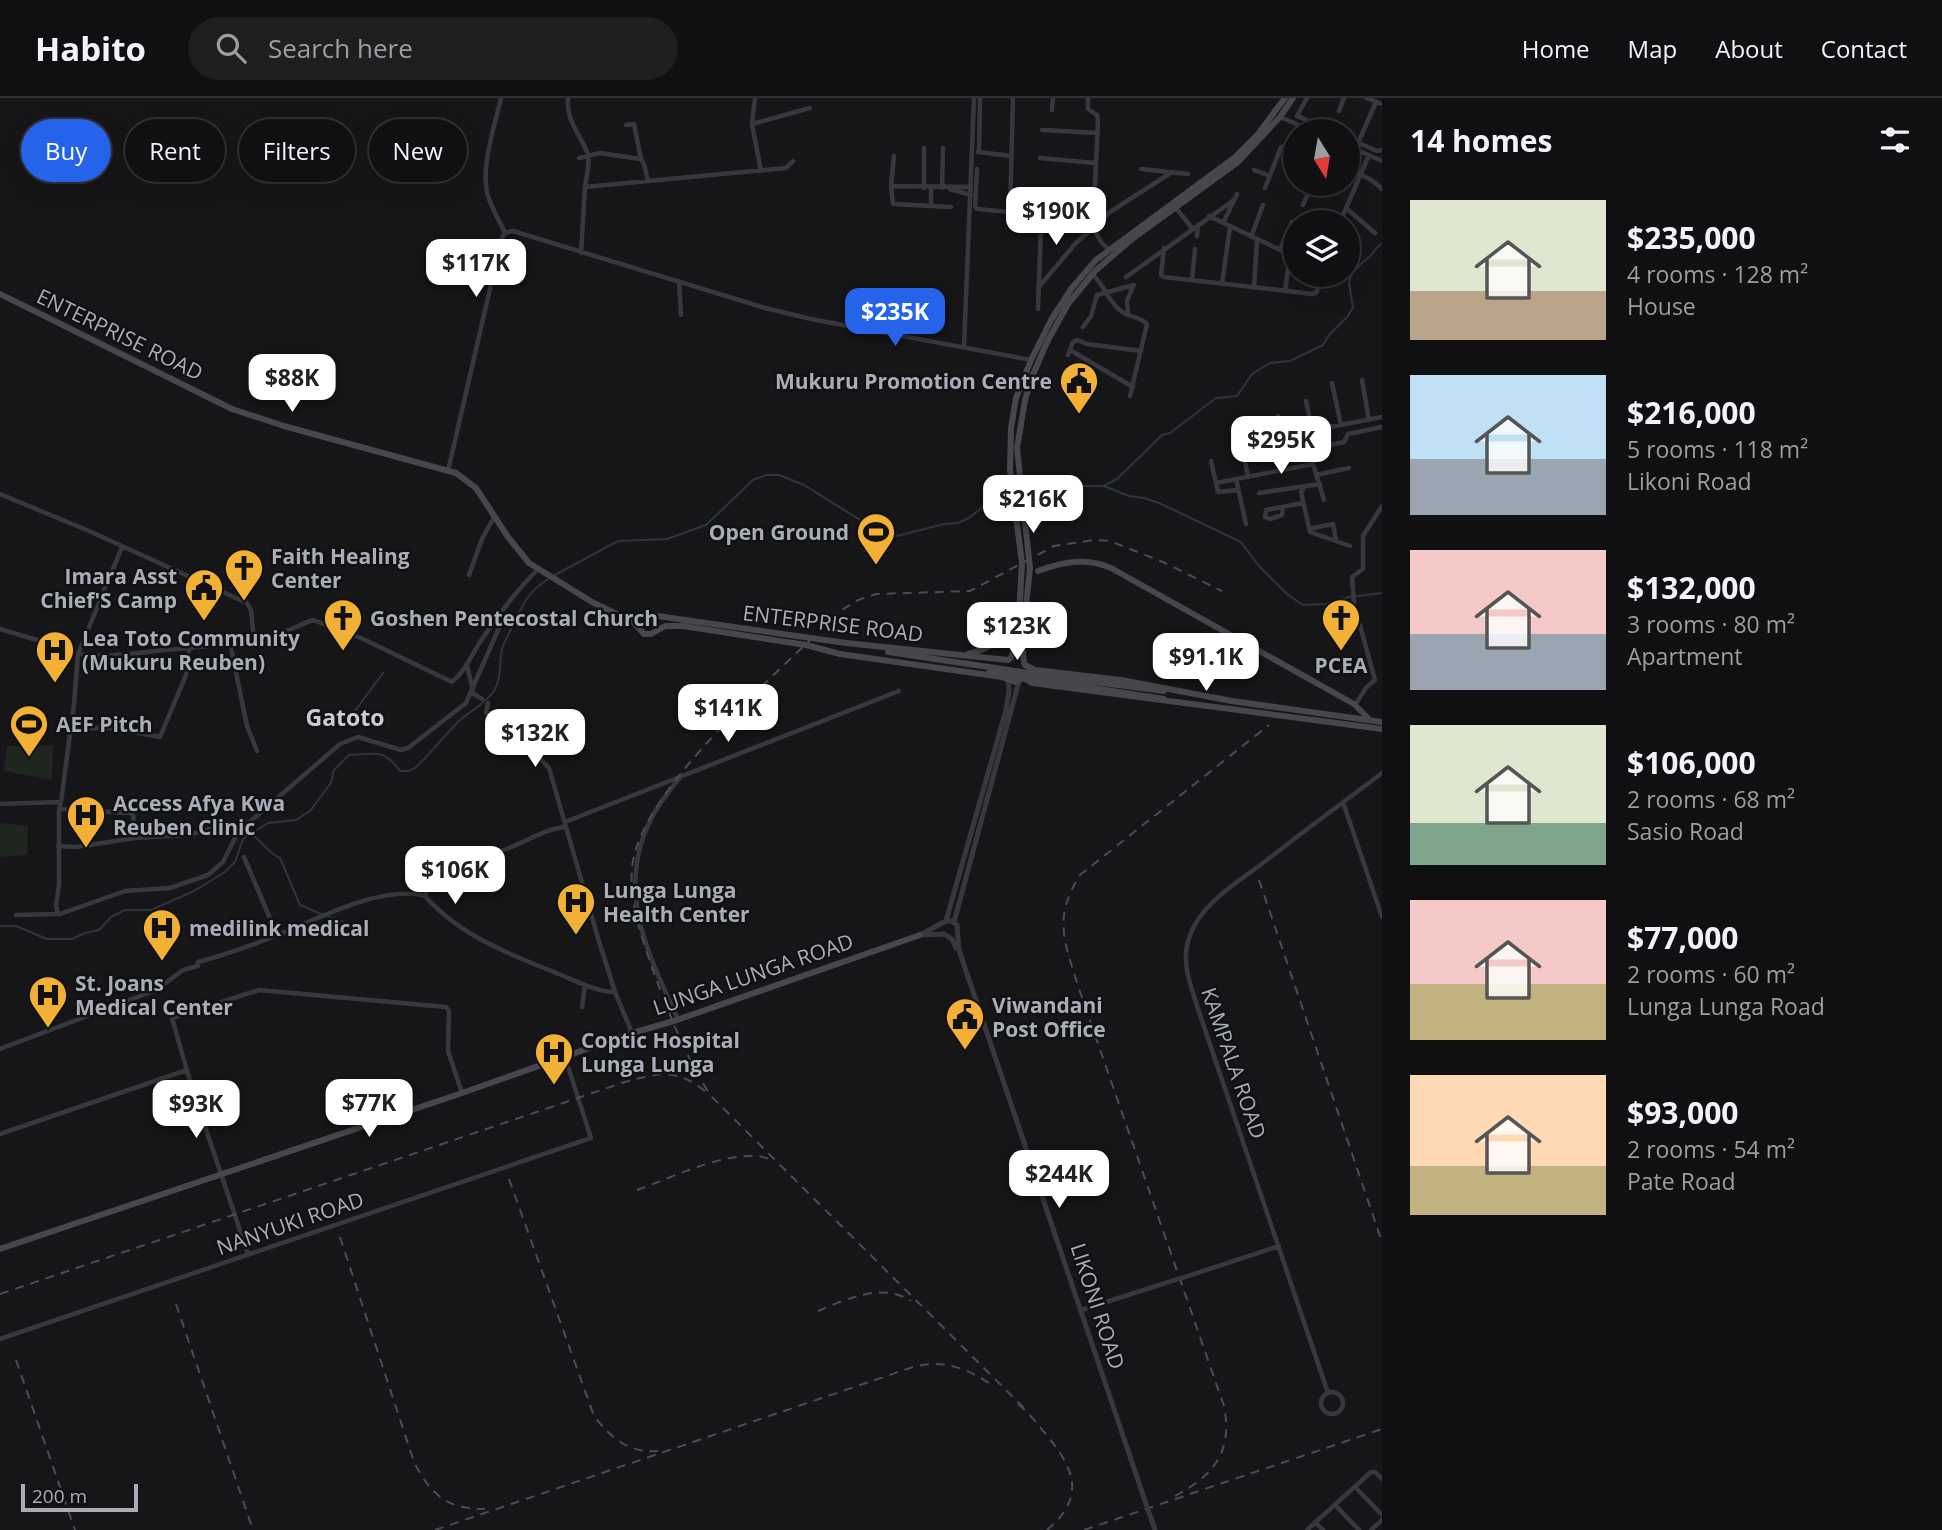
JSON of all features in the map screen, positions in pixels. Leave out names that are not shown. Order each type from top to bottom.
[{"type":"main road","points":[[1285,98],[1277,115],[1238,162],[1113,254],[1092,274],[1063,313],[1032,377],[1018,432],[1017,464],[1030,568],[1018,652],[1002,669],[1007,679],[1021,679],[1032,683],[1382,729]]},
{"type":"main road","points":[[1021,679],[1026,673],[1025,664],[1018,652],[1021,567],[1009,450],[1016,398],[1031,360],[1051,320],[1071,289],[1108,249],[1226,164],[1293,98]]},
{"type":"main road","name":"ENTERPRISE ROAD","points":[[0,294],[232,409],[448,471],[467,479],[487,503],[520,553],[545,573],[592,603],[622,615]]},
{"type":"main road","points":[[1021,583],[1038,570],[1071,562],[1101,564],[1149,588],[1355,705],[1370,720]]},
{"type":"main road","points":[[1021,567],[1038,570]]},
{"type":"main road","points":[[959,656],[977,652],[997,642],[1009,629],[1020,609]]},
{"type":"main road","points":[[622,615],[654,617],[658,623],[657,629],[647,634],[622,615]]},
{"type":"main road","points":[[639,627],[643,617]]},
{"type":"main road","name":"ENTERPRISE ROAD","points":[[654,617],[845,643],[1009,659]]},
{"type":"main road","name":"ENTERPRISE ROAD","points":[[657,629],[668,625],[709,630],[806,645],[840,654],[1007,679]]},
{"type":"main road","points":[[845,643],[1132,688],[1158,691],[1172,689]]},
{"type":"main road","points":[[840,654],[862,654],[1157,696],[1168,702]]},
{"type":"main road","points":[[1009,659],[1016,658],[1035,670],[1121,680],[1232,701],[1382,722]]},
{"type":"main road","name":"LUNGA LUNGA ROAD","points":[[0,1249],[920,935]]},
{"type":"street","points":[[448,471],[505,233],[487,195],[486,184],[486,169],[501,98]]},
{"type":"street","points":[[568,98],[570,123],[589,154],[581,253]]},
{"type":"street","points":[[755,98],[752,124],[761,171]]},
{"type":"street","points":[[964,347],[974,98]]},
{"type":"street","points":[[981,98],[981,153]]},
{"type":"street","points":[[1010,212],[1013,98]]},
{"type":"street","points":[[1052,110],[1053,98]]},
{"type":"street","points":[[1088,98],[1088,109],[1095,112],[1098,118],[1094,227],[1101,242],[1108,249]]},
{"type":"street","points":[[1304,119],[1297,116],[1307,98]]},
{"type":"street","points":[[1335,98],[1343,100],[1339,111]]},
{"type":"street","points":[[1360,140],[1379,103],[1366,98]]},
{"type":"street","points":[[752,124],[810,108]]},
{"type":"street","points":[[1277,115],[1286,119]]},
{"type":"street","points":[[626,125],[634,124],[648,181]]},
{"type":"street","points":[[1042,130],[1098,133]]},
{"type":"street","points":[[1360,142],[1377,151],[1382,150]]},
{"type":"street","points":[[1265,188],[1283,147]]},
{"type":"street","points":[[923,188],[925,148]]},
{"type":"street","points":[[942,188],[943,148]]},
{"type":"street","points":[[1360,152],[1382,161]]},
{"type":"street","points":[[579,158],[589,154],[612,154],[641,159]]},
{"type":"street","points":[[972,154],[1011,156]]},
{"type":"street","points":[[1369,155],[1360,174],[1382,189]]},
{"type":"street","points":[[894,156],[891,186],[893,204],[951,207]]},
{"type":"street","points":[[1040,158],[1095,163]]},
{"type":"street","points":[[585,187],[786,168],[793,161]]},
{"type":"street","points":[[977,169],[976,207],[1020,213]]},
{"type":"street","points":[[1141,169],[1188,174]]},
{"type":"street","points":[[1254,170],[1270,176]]},
{"type":"street","points":[[1038,288],[1075,243],[1114,209],[1125,205],[1172,172]]},
{"type":"street","points":[[891,186],[971,187]]},
{"type":"street","points":[[931,188],[931,206]]},
{"type":"street","points":[[949,188],[971,194]]},
{"type":"street","points":[[1037,191],[1093,197]]},
{"type":"street","points":[[1303,205],[1307,196]]},
{"type":"street","points":[[1351,196],[1346,208],[1375,233]]},
{"type":"street","points":[[1126,277],[1236,197],[1223,223]]},
{"type":"street","points":[[1251,237],[1263,205]]},
{"type":"street","points":[[1176,208],[1192,228]]},
{"type":"street","points":[[1209,216],[1283,252]]},
{"type":"street","points":[[1038,309],[1039,224],[1073,226]]},
{"type":"street","points":[[1197,236],[1198,224]]},
{"type":"street","points":[[1222,284],[1230,227]]},
{"type":"street","points":[[505,233],[513,231],[765,308],[1031,360]]},
{"type":"street","points":[[1254,288],[1257,240]]},
{"type":"street","points":[[1280,250],[1283,243]]},
{"type":"street","points":[[1164,248],[1162,276],[1315,294],[1316,287]]},
{"type":"street","points":[[1192,281],[1195,248]]},
{"type":"street","points":[[1150,258],[1150,266]]},
{"type":"street","points":[[1092,274],[1103,284],[1115,306],[1128,316],[1144,320],[1147,324],[1130,396]]},
{"type":"street","points":[[679,281],[681,315]]},
{"type":"street","points":[[1083,327],[1091,316],[1096,296],[1134,285],[1126,308],[1128,316]]},
{"type":"street","points":[[1285,291],[1286,287]]},
{"type":"street","points":[[1133,387],[1069,352],[1073,342],[1077,340],[1087,344],[1141,351]]},
{"type":"street","points":[[1362,380],[1369,420]]},
{"type":"street","points":[[1332,383],[1341,425]]},
{"type":"street","points":[[1306,401],[1311,430],[1310,449],[1324,500]]},
{"type":"street","points":[[1278,416],[1282,436]]},
{"type":"street","points":[[1248,477],[1243,450],[1248,444],[1382,417]]},
{"type":"street","points":[[1251,421],[1255,442]]},
{"type":"street","points":[[1354,423],[1356,432]]},
{"type":"street","points":[[1310,449],[1345,442],[1346,435],[1382,427]]},
{"type":"street","points":[[1211,461],[1220,493],[1238,489]]},
{"type":"street","points":[[1216,484],[1313,464]]},
{"type":"street","points":[[1316,475],[1349,468]]},
{"type":"street","points":[[1236,479],[1246,524]]},
{"type":"street","points":[[1259,493],[1320,484]]},
{"type":"street","points":[[1304,488],[1301,491],[1311,533],[1350,546]]},
{"type":"street","points":[[0,494],[247,603],[251,610],[254,640]]},
{"type":"street","points":[[1283,507],[1303,503]]},
{"type":"street","points":[[1355,705],[1375,680],[1354,604],[1352,577],[1363,569],[1363,536],[1382,506]]},
{"type":"street","points":[[470,575],[482,539],[494,516]]},
{"type":"street","points":[[1309,529],[1333,524],[1336,541]]},
{"type":"street","points":[[58,914],[55,905],[59,885],[59,809],[78,654],[122,547]]},
{"type":"street","points":[[78,654],[125,656],[254,640],[313,620],[362,638],[450,682],[455,680],[467,665],[506,604],[538,568]]},
{"type":"street","points":[[16,915],[58,914],[125,891],[170,888],[208,875],[223,862],[238,832],[340,744],[358,737],[401,750],[408,748],[466,703],[502,621],[499,616]]},
{"type":"street","points":[[0,629],[40,641]]},
{"type":"street","points":[[230,643],[247,726],[257,751]]},
{"type":"street","points":[[71,727],[111,728],[160,737],[186,675],[189,649]]},
{"type":"street","points":[[467,665],[472,691],[482,699]]},
{"type":"street","points":[[948,923],[1006,710],[1009,691],[1007,679]]},
{"type":"street","points":[[948,923],[1021,679]]},
{"type":"street","points":[[425,896],[429,881],[485,855],[565,826],[682,775],[899,691]]},
{"type":"street","points":[[488,704],[486,713],[521,738],[544,759],[549,768],[615,992],[632,1033]]},
{"type":"street","name":"KAMPALA ROAD","points":[[1328,1393],[1197,1006],[1186,968],[1186,950],[1197,920],[1222,896],[1382,773]]},
{"type":"street","points":[[678,1019],[640,927],[634,888],[638,851],[643,837],[656,810],[682,775]]},
{"type":"street","points":[[0,804],[61,802]]},
{"type":"street","points":[[1343,802],[1382,917]]},
{"type":"street","points":[[59,809],[133,814],[135,838]]},
{"type":"street","points":[[58,846],[76,847],[135,838],[188,835],[222,827],[238,832]]},
{"type":"street","points":[[244,858],[277,935]]},
{"type":"street","points":[[0,1049],[156,990],[183,970],[198,965],[198,962],[232,953],[324,915],[394,893],[425,896],[435,907],[483,942],[585,985],[615,992]]},
{"type":"street","name":"LIKONI ROAD","points":[[1143,1498],[959,950],[957,927],[948,923],[946,935],[952,939],[961,962],[1042,1199],[1143,1498],[1154,1530]]},
{"type":"street","name":"LUNGA LUNGA ROAD","points":[[920,935],[948,923]]},
{"type":"street","name":"LUNGA LUNGA ROAD","points":[[920,935],[956,933]]},
{"type":"street","points":[[582,1007],[585,985]]},
{"type":"street","points":[[247,1254],[172,1018],[259,990],[446,1007],[449,1011],[448,1051],[462,1093]]},
{"type":"street","name":"NANYUKI ROAD","points":[[0,1339],[591,1138],[565,1057]]},
{"type":"street","points":[[0,1134],[187,1070]]},
{"type":"street","points":[[1081,1310],[1279,1246]]},
{"type":"street","points":[[1328,1393],[1336,1394],[1342,1399],[1342,1407],[1338,1413],[1330,1414],[1322,1406],[1328,1393]]},
{"type":"street","points":[[1307,1530],[1373,1471],[1382,1479]]},
{"type":"street","points":[[1355,1486],[1382,1517],[1371,1530]]},
{"type":"street","points":[[1335,1505],[1359,1530]]},
{"type":"street","points":[[1315,1522],[1323,1530]]},
{"type":"shaded area","name":"AEF Pitch","points":[[53,745],[52,780],[4,771],[7,746]]},
{"type":"shaded area","points":[[0,824],[28,826],[27,855],[0,857]]},
{"type":"waterway","points":[[1104,486],[1117,479],[1162,435],[1170,433],[1216,398],[1237,396],[1252,374],[1270,363],[1290,361],[1323,345],[1353,307],[1349,285],[1351,275],[1382,243]]},
{"type":"waterway","points":[[553,576],[618,541],[667,539],[706,525],[753,480],[766,475],[779,475],[804,485],[889,538],[958,523],[969,518],[990,501],[1010,494]]},
{"type":"waterway","points":[[1025,490],[1041,486],[1104,486],[1129,496],[1159,503],[1241,542],[1259,566],[1287,594],[1303,605],[1326,604],[1349,597],[1382,593]]},
{"type":"waterway","points":[[0,926],[16,926],[47,939],[72,939],[99,930],[111,917],[125,910],[151,910],[194,891],[225,872],[235,862],[243,839],[268,823],[296,820],[310,811],[331,783],[334,770],[349,755],[378,754],[389,759],[400,771],[409,771],[416,767],[457,723],[494,691],[502,649],[518,614],[535,589],[548,579]]},
{"type":"waterway","points":[[349,719],[383,673]]},
{"type":"waterway","points":[[251,834],[280,858],[300,905],[321,914]]},
{"type":"waterway","points":[[327,916],[362,929]]},
{"type":"railway","points":[[1024,1408],[711,1096],[687,1053],[655,976],[635,909],[632,868],[641,837],[660,803],[686,767],[751,697],[840,611],[858,600],[876,594],[970,591],[1054,546],[1094,540],[1110,541],[1163,562],[1222,591]]},
{"type":"railway","points":[[1175,1496],[1200,1480],[1218,1460],[1226,1437],[1224,1406],[1079,989],[1066,944],[1064,918],[1071,891],[1080,875],[1269,725]]},
{"type":"railway","points":[[1259,880],[1382,1242]]},
{"type":"railway","points":[[0,1294],[625,1082],[666,1074],[685,1079],[705,1091]]},
{"type":"railway","points":[[637,1190],[723,1159],[758,1156],[773,1160]]},
{"type":"railway","points":[[509,1179],[594,1416],[607,1431],[629,1447],[658,1451]]},
{"type":"railway","points":[[340,1237],[414,1462],[427,1483],[442,1498],[460,1506],[485,1509]]},
{"type":"railway","points":[[818,1311],[864,1294],[888,1293],[911,1301]]},
{"type":"railway","points":[[176,1304],[253,1530]]},
{"type":"railway","points":[[16,1360],[75,1530]]},
{"type":"railway","points":[[435,1530],[913,1367],[935,1364],[954,1367],[992,1385]]},
{"type":"railway","points":[[1018,1404],[1054,1445],[1069,1469],[1072,1481],[1068,1505],[1047,1530]]},
{"type":"railway","points":[[1084,1530],[1382,1429]]},
{"type":"place","name":"Mukuru Promotion Centre","points":[[1079,415]]},
{"type":"place","name":"Open Ground","points":[[876,566]]},
{"type":"place","name":"Faith Healing Center","points":[[244,602]]},
{"type":"place","name":"Imara Asst Chief'S Camp","points":[[204,622]]},
{"type":"place","name":"Goshen Pentecostal Church","points":[[343,652]]},
{"type":"place","name":"PCEA","points":[[1341,652]]},
{"type":"place","name":"Lea Toto Community (Mukuru Reuben)","points":[[55,684]]},
{"type":"place","name":"AEF Pitch","points":[[29,758]]},
{"type":"place","name":"Access Afya Kwa Reuben Clinic","points":[[86,849]]},
{"type":"place","name":"Lunga Lunga Health Center","points":[[576,936]]},
{"type":"place","name":"medilink medical","points":[[162,962]]},
{"type":"place","name":"St. Joans Medical Center","points":[[48,1029]]},
{"type":"place","name":"Viwandani Post Office","points":[[965,1051]]},
{"type":"place","name":"Coptic Hospital Lunga Lunga","points":[[554,1086]]},
{"type":"district","name":"Gatoto","points":[[345,717]]}]
